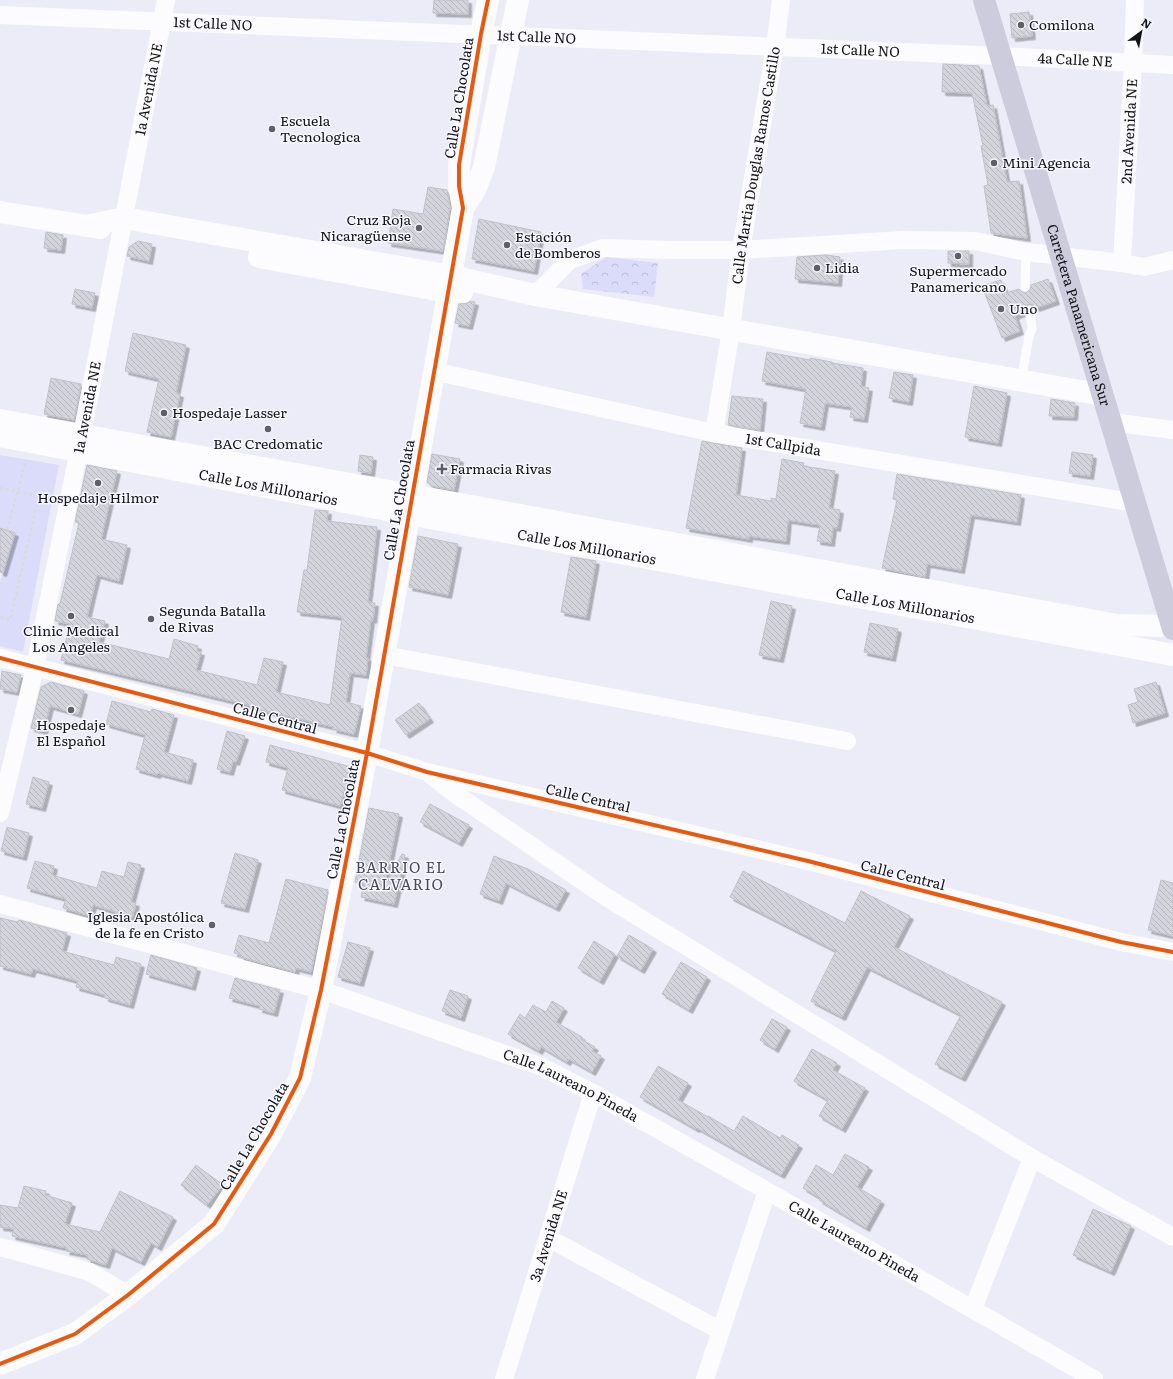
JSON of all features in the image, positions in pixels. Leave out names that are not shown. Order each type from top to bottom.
[{"type":"highway","name":"Carretera Panamericana Sur","points":[[984,0],[1173,628]]},
{"type":"street","name":"1a Avenida NE","points":[[0,813],[36,667],[166,0]]},
{"type":"street","name":"Calle La Chocolata","points":[[0,1364],[74,1334],[128,1295],[214,1224],[267,1140],[300,1078],[322,990],[384,655],[433,370],[463,208],[459,186],[459,164],[488,0]]},
{"type":"street","name":"Calle La Chocolata","points":[[463,208],[475,190],[484,167],[518,0]]},
{"type":"street","name":"Calle Martia Douglas Ramos Castillo","points":[[714,433],[731,330],[741,250],[775,47],[781,0]]},
{"type":"street","name":"2nd Avenida NE","points":[[1122,263],[1135,0]]},
{"type":"street","name":"1st Calle NO","points":[[0,15],[1001,56]]},
{"type":"street","name":"4a Calle NE","points":[[1001,56],[1173,65]]},
{"type":"street","points":[[0,212],[86,226],[123,225],[449,284],[535,295],[1103,395]]},
{"type":"street","points":[[535,295],[570,260],[603,248],[741,250],[903,240],[975,241],[1026,252],[1144,267],[1173,260]]},
{"type":"street","name":"1st Callpida","points":[[433,370],[714,433],[1136,503]]},
{"type":"street","name":"Calle Los Millonarios","points":[[0,420],[81,442],[1173,655]]},
{"type":"street","points":[[1112,422],[1173,430]]},
{"type":"street","name":"Calle Los Millonarios","points":[[0,436],[30,442],[81,442]]},
{"type":"street","name":"Calle Los Millonarios","points":[[410,505],[585,526],[1117,625],[1173,628]]},
{"type":"street","points":[[384,655],[847,741]]},
{"type":"street","name":"Calle Central","points":[[0,658],[366,753],[427,772],[808,861],[1121,942],[1173,952]]},
{"type":"street","points":[[427,772],[457,795],[606,897],[1032,1158],[1173,1237]]},
{"type":"street","name":"Calle Laureano Pineda","points":[[0,904],[322,990],[542,1067],[593,1093],[767,1191],[1094,1379]]},
{"type":"street","name":"3a Avenida NE","points":[[510,1376],[548,1238],[593,1093]]},
{"type":"street","points":[[973,1310],[1032,1158]]},
{"type":"street","points":[[705,1379],[767,1191]]},
{"type":"street","points":[[548,1238],[721,1331]]},
{"type":"street","points":[[1,1252],[90,1272],[128,1295]]},
{"type":"lane","points":[[1025,287],[1026,252]]},
{"type":"lane","points":[[1021,381],[1029,336],[1032,329],[1030,310]]},
{"type":"path","points":[[7,530],[30,442]]},
{"type":"path","points":[[0,488],[39,496],[10,620],[0,617]]},
{"type":"green space","points":[[606,257],[658,263],[654,297],[583,289],[581,274]]},
{"type":"green space","points":[[0,455],[59,465],[23,652],[0,646],[0,582],[15,533],[0,528]]},
{"type":"building","points":[[434,0],[468,0],[468,14],[433,13]]},
{"type":"building","name":"Comilona","points":[[1029,12],[1032,36],[1012,38],[1010,14]]},
{"type":"building","points":[[943,64],[979,66],[987,106],[993,105],[1007,182],[1019,181],[1027,238],[991,233],[984,186],[988,185],[981,146],[983,146],[972,93],[942,92]]},
{"type":"building","name":"Cruz Roja Nicaragüense","points":[[428,187],[447,190],[450,208],[443,251],[388,243],[393,209],[423,214]]},
{"type":"building","name":"Estación de Bomberos","points":[[479,219],[541,232],[534,271],[472,259]]},
{"type":"building","points":[[46,232],[63,235],[61,250],[44,248]]},
{"type":"building","points":[[138,241],[152,244],[149,261],[127,256],[129,247]]},
{"type":"building","name":"Supermercado Panamericano","points":[[948,251],[969,251],[969,264],[948,263]]},
{"type":"building","name":"Lidia","points":[[826,255],[840,257],[838,283],[795,279],[797,257]]},
{"type":"building","points":[[1048,279],[1056,301],[1036,308],[1032,304],[1027,305],[1024,308],[1024,312],[1015,316],[1020,331],[1002,338],[982,286],[1001,280],[1006,293],[1019,289],[1025,293],[1030,290],[1031,285]]},
{"type":"building","points":[[75,289],[95,293],[92,308],[72,304]]},
{"type":"building","points":[[470,301],[475,302],[469,326],[455,323],[459,304],[468,303]]},
{"type":"building","points":[[133,333],[186,345],[176,393],[180,394],[171,437],[147,432],[159,379],[125,371]]},
{"type":"building","points":[[767,352],[863,368],[861,386],[869,388],[864,419],[850,417],[852,407],[825,403],[821,427],[800,423],[806,389],[762,381]]},
{"type":"building","points":[[894,372],[913,375],[909,402],[889,398]]},
{"type":"building","points":[[51,378],[81,384],[74,420],[44,414]]},
{"type":"building","points":[[974,386],[1007,393],[998,443],[965,437]]},
{"type":"building","points":[[732,396],[763,399],[760,430],[728,425]]},
{"type":"building","points":[[1051,399],[1075,403],[1074,417],[1049,416]]},
{"type":"building","points":[[702,441],[742,448],[736,495],[771,501],[771,498],[776,499],[782,459],[804,463],[803,466],[835,471],[829,508],[840,510],[837,528],[833,527],[831,543],[817,541],[820,525],[788,520],[786,541],[749,536],[749,539],[686,528]]},
{"type":"building","points":[[1072,452],[1093,455],[1090,476],[1069,473]]},
{"type":"building","name":"Farmacia Rivas","points":[[432,454],[460,459],[454,490],[432,486],[427,482]]},
{"type":"building","points":[[360,455],[373,457],[371,473],[358,471]]},
{"type":"building","points":[[87,465],[117,471],[101,539],[127,545],[119,581],[97,575],[87,617],[105,621],[99,642],[169,659],[174,639],[198,646],[197,651],[201,652],[196,670],[257,685],[264,658],[283,662],[276,692],[330,705],[342,617],[297,612],[304,570],[307,570],[315,510],[328,511],[327,521],[377,527],[368,602],[375,603],[373,620],[371,619],[366,658],[368,658],[366,675],[350,673],[346,702],[361,706],[354,734],[333,729],[334,727],[252,708],[253,706],[61,660],[70,624],[55,621],[79,523],[75,522]]},
{"type":"building","points":[[897,474],[1021,495],[1017,522],[971,515],[961,570],[927,564],[925,577],[882,568],[897,500],[893,499]]},
{"type":"building","points":[[0,528],[15,533],[3,573],[0,572]]},
{"type":"building","points":[[418,536],[458,544],[448,595],[409,587]]},
{"type":"building","points":[[571,557],[596,561],[586,617],[561,612]]},
{"type":"building","points":[[771,601],[792,606],[780,659],[759,655]]},
{"type":"building","points":[[870,623],[898,629],[892,658],[864,652]]},
{"type":"building","points":[[2,671],[21,675],[17,692],[0,689]]},
{"type":"building","name":"Hospedaje El Español","points":[[51,682],[84,691],[78,714],[50,706],[44,731],[31,728],[41,687]]},
{"type":"building","points":[[1156,682],[1165,713],[1133,723],[1128,705],[1138,702],[1134,689]]},
{"type":"building","points":[[112,701],[151,712],[152,709],[174,715],[164,752],[193,760],[188,781],[136,769],[145,735],[106,724]]},
{"type":"building","points":[[419,703],[430,719],[406,735],[395,720]]},
{"type":"building","points":[[227,731],[245,736],[236,762],[233,761],[230,772],[217,769]]},
{"type":"building","points":[[270,745],[351,767],[340,806],[282,790],[288,768],[266,762]]},
{"type":"building","points":[[33,777],[49,782],[42,808],[26,804]]},
{"type":"building","points":[[430,804],[469,825],[459,843],[420,822]]},
{"type":"building","points":[[369,808],[399,814],[384,887],[402,854],[405,855],[394,904],[361,897],[364,884],[355,882]]},
{"type":"building","points":[[7,827],[29,833],[23,857],[1,851]]},
{"type":"building","points":[[235,853],[258,860],[245,909],[221,903]]},
{"type":"building","points":[[494,856],[528,869],[566,890],[556,908],[506,883],[499,901],[480,894]]},
{"type":"building","points":[[35,861],[54,866],[52,875],[97,888],[102,871],[124,877],[128,862],[141,865],[131,902],[136,903],[132,918],[119,915],[119,913],[93,905],[90,916],[63,908],[66,899],[27,888]]},
{"type":"building","points":[[743,871],[845,923],[861,891],[910,916],[894,947],[1002,1002],[962,1078],[935,1064],[961,1015],[867,967],[842,1017],[811,1001],[836,951],[730,897]]},
{"type":"building","points":[[286,879],[328,890],[311,972],[296,968],[295,972],[240,957],[241,955],[234,953],[239,935],[269,943]]},
{"type":"building","points":[[1161,880],[1173,883],[1173,936],[1148,930]]},
{"type":"building","points":[[0,918],[18,922],[19,920],[67,933],[62,951],[114,965],[116,957],[141,964],[130,1005],[105,998],[105,995],[76,987],[78,981],[33,969],[31,974],[0,966]]},
{"type":"building","points":[[629,935],[653,949],[641,970],[617,956]]},
{"type":"building","points":[[594,941],[615,954],[600,981],[578,968]]},
{"type":"building","points":[[348,942],[370,948],[360,983],[338,977]]},
{"type":"building","points":[[151,955],[197,968],[192,987],[146,974]]},
{"type":"building","points":[[681,962],[707,977],[689,1010],[662,994]]},
{"type":"building","points":[[235,978],[280,990],[274,1013],[259,1009],[260,1006],[229,998]]},
{"type":"building","points":[[450,990],[468,996],[461,1018],[442,1011]]},
{"type":"building","points":[[552,1001],[564,1008],[556,1022],[582,1037],[581,1039],[595,1047],[592,1051],[601,1056],[592,1072],[569,1059],[567,1062],[541,1047],[539,1051],[508,1034],[520,1014],[525,1018],[533,1005],[546,1012]]},
{"type":"building","points":[[772,1019],[787,1027],[775,1049],[760,1040]]},
{"type":"building","points":[[812,1049],[837,1063],[833,1070],[865,1088],[842,1129],[819,1116],[828,1100],[794,1081]]},
{"type":"building","points":[[658,1066],[688,1083],[678,1100],[708,1117],[734,1131],[743,1116],[780,1138],[782,1135],[799,1145],[781,1175],[640,1097]]},
{"type":"building","points":[[845,1154],[869,1167],[857,1187],[881,1201],[866,1228],[819,1200],[820,1198],[803,1188],[816,1165],[833,1175]]},
{"type":"building","points":[[196,1165],[223,1185],[207,1205],[181,1185]]},
{"type":"building","points":[[24,1186],[46,1191],[45,1195],[72,1203],[65,1224],[100,1232],[120,1191],[173,1217],[158,1247],[151,1243],[141,1262],[112,1248],[106,1265],[87,1259],[88,1255],[66,1251],[67,1248],[12,1236],[14,1229],[0,1227],[0,1205],[18,1208]]},
{"type":"building","points":[[1093,1209],[1131,1226],[1111,1272],[1073,1255]]},
{"type":"cycle path","points":[[0,1364],[75,1334],[128,1295],[214,1224],[271,1134],[300,1078],[321,990],[367,753],[463,208],[459,186],[459,165],[488,0]]},
{"type":"cycle path","points":[[0,658],[367,753],[427,772],[808,861],[1121,942],[1173,952]]},
{"type":"place","name":"Comilona","points":[[1021,25]]},
{"type":"place","name":"Escuela Tecnologica","points":[[272,129]]},
{"type":"place","name":"Mini Agencia","points":[[994,163]]},
{"type":"place","name":"Cruz Roja Nicaragüense","points":[[419,228]]},
{"type":"place","name":"Estación de Bomberos","points":[[507,245]]},
{"type":"place","name":"Supermercado Panamericano","points":[[958,256]]},
{"type":"place","name":"Lidia","points":[[817,268]]},
{"type":"place","name":"Uno","points":[[1001,309]]},
{"type":"place","name":"Hospedaje Lasser","points":[[164,413]]},
{"type":"place","name":"BAC Credomatic","points":[[268,429]]},
{"type":"place","name":"Farmacia Rivas","points":[[442,469]]},
{"type":"place","name":"Hospedaje Hilmor","points":[[98,483]]},
{"type":"place","name":"Clinic Medical Los Angeles","points":[[71,616]]},
{"type":"place","name":"Segunda Batalla de Rivas","points":[[151,619]]},
{"type":"place","name":"Hospedaje El Español","points":[[71,710]]},
{"type":"place","name":"Iglesia Apostólica de la fe en Cristo","points":[[212,925]]},
{"type":"district","name":"BARRIO EL CALVARIO","points":[[401,876]]}]
